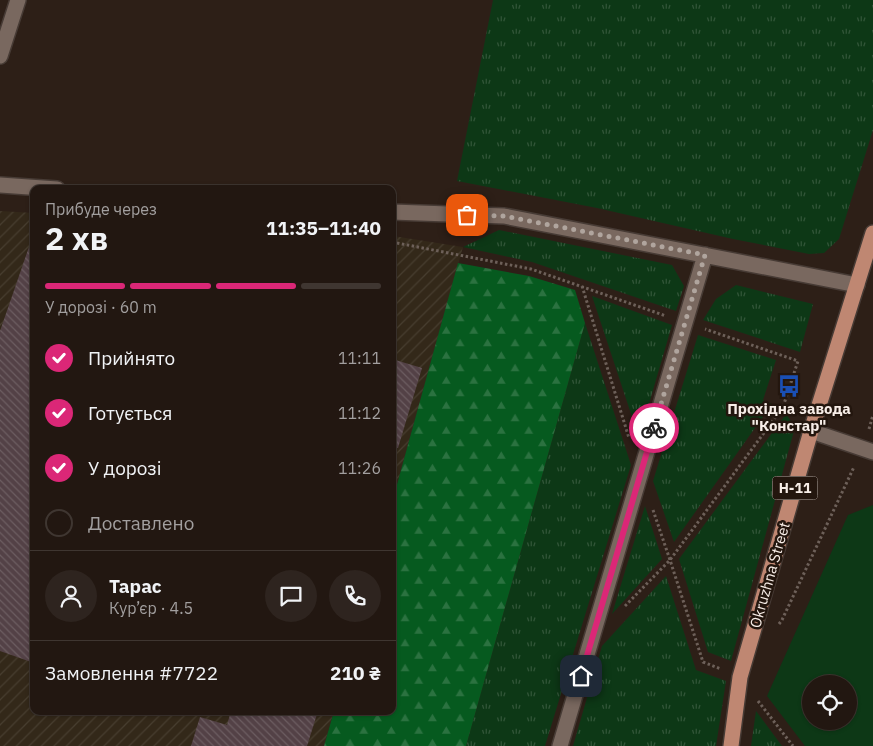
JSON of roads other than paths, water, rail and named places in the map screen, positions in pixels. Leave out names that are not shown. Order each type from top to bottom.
[{"type":"main road","name":"Okruzhna Street","points":[[731,746],[740,677],[811,431],[873,233]]},
{"type":"lane","points":[[0,56],[18,0]]},
{"type":"lane","points":[[0,185],[30,187]]},
{"type":"lane","points":[[396,212],[504,216],[857,285]]},
{"type":"lane","points":[[560,746],[705,255]]},
{"type":"lane","points":[[811,431],[868,450]]},
{"type":"place","name":"Прохідна завода \"Констар\"","points":[[789,386]]}]
